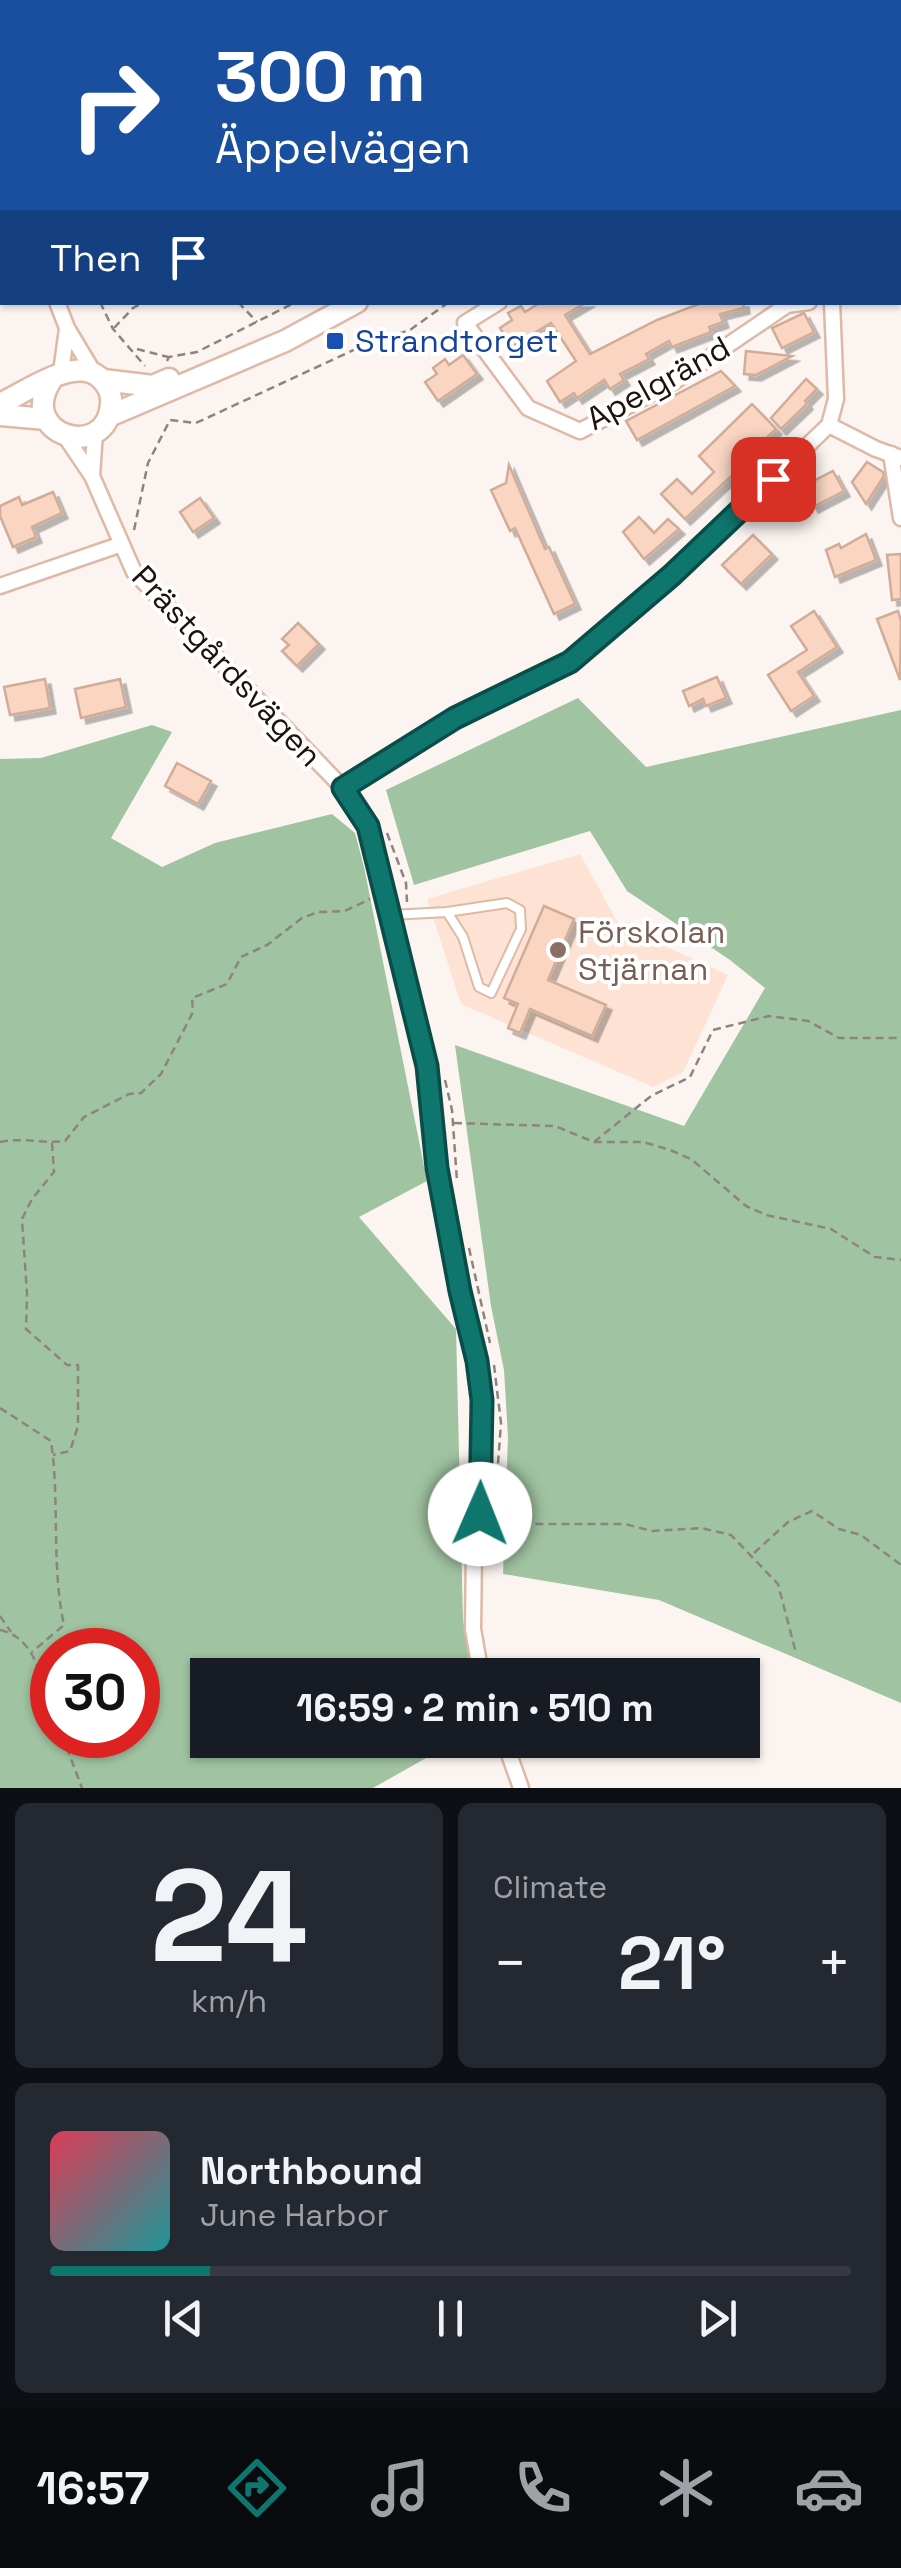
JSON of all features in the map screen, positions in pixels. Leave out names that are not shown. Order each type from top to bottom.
[{"type":"main road","points":[[0,404],[82,368],[99,376],[152,386],[278,332],[328,305]]},
{"type":"main road","points":[[0,415],[46,419],[65,436],[85,436],[102,424],[285,341],[351,305]]},
{"type":"main road","points":[[46,419],[43,399],[57,376]]},
{"type":"main road","points":[[99,376],[112,401],[102,424]]},
{"type":"street","points":[[58,305],[67,328],[99,376]]},
{"type":"street","name":"Apelgränd","points":[[494,305],[465,323],[528,408],[580,431],[675,381],[793,305]]},
{"type":"street","points":[[343,788],[455,718],[570,662],[672,575],[830,426],[836,399],[832,305]]},
{"type":"street","points":[[57,376],[67,328]]},
{"type":"street","name":"Prästgårdsvägen","points":[[92,476],[102,424]]},
{"type":"street","points":[[830,426],[896,456],[901,518]]},
{"type":"street","name":"Prästgårdsvägen","points":[[65,436],[92,476],[134,572],[343,788],[368,826],[427,1066],[437,1168],[477,1361],[483,1440],[472,1629],[478,1658]]},
{"type":"street","points":[[0,586],[119,545]]},
{"type":"street","points":[[510,1758],[521,1788]]},
{"type":"lane","points":[[391,916],[507,903],[520,910],[521,928],[490,993],[478,987],[464,937],[448,912]]},
{"type":"path","points":[[101,305],[113,329],[148,370]]},
{"type":"path","points":[[113,329],[133,305]]},
{"type":"path","points":[[241,305],[256,322]]},
{"type":"path","points":[[133,348],[169,358],[197,352],[290,305]]},
{"type":"path","points":[[170,420],[196,424],[371,342],[410,330],[445,305]]},
{"type":"path","points":[[163,370],[169,358]]},
{"type":"path","points":[[119,545],[137,526],[148,463],[170,420],[167,411]]},
{"type":"path","points":[[0,1142],[20,1138],[65,1141],[84,1116],[146,1090],[178,1047],[194,1012],[192,998],[227,984],[242,958],[282,936],[302,918],[350,909],[385,894]]},
{"type":"path","points":[[594,1142],[650,1096],[690,1077],[713,1030],[769,1016],[808,1021],[839,1038],[901,1038]]},
{"type":"path","points":[[452,1123],[556,1126],[594,1142],[643,1142],[670,1150],[690,1159],[746,1206],[766,1215],[831,1229],[874,1257],[901,1260]]},
{"type":"path","points":[[52,1143],[54,1172],[22,1219],[26,1329],[50,1354],[67,1365],[78,1365],[78,1426],[70,1451],[53,1455]]},
{"type":"path","points":[[0,1408],[51,1440],[57,1487],[56,1590],[64,1625],[60,1628]]},
{"type":"path","points":[[753,1554],[788,1522],[812,1511],[839,1529],[861,1535],[901,1565]]},
{"type":"path","points":[[480,1514],[538,1524],[625,1524],[652,1531],[701,1528],[731,1535],[778,1584],[796,1653]]},
{"type":"path","points":[[0,1616],[30,1650]]},
{"type":"path","points":[[0,1630],[11,1633]]},
{"type":"path","points":[[71,1758],[82,1788]]},
{"type":"shaded area","name":"Förskolan Stjärnan","points":[[580,854],[619,925],[728,975],[683,1072],[653,1087],[461,1004],[427,899]]},
{"type":"green space","points":[[578,698],[646,767],[901,710],[901,1703],[659,1600],[503,1574],[508,1437],[504,1370],[491,1306],[455,1045],[684,1126],[765,988],[627,891],[590,831],[414,885],[386,790]]},
{"type":"green space","points":[[152,725],[172,732],[111,838],[162,867],[215,843],[332,814],[355,833],[427,1181],[359,1217],[456,1329],[463,1620],[470,1658],[190,1658],[190,1758],[426,1758],[373,1788],[0,1788],[0,759],[41,758]]},
{"type":"building","points":[[536,305],[582,305],[565,315],[590,354],[696,305],[744,308],[720,314],[723,322],[709,327],[711,332],[672,347],[669,341],[646,354],[649,359],[620,374],[624,380],[610,389],[604,380],[577,398],[574,393],[560,402],[547,381],[576,361],[551,323],[511,347],[500,328],[512,320],[508,313],[521,306],[525,312]]},
{"type":"building","points":[[804,313],[814,332],[782,348],[772,328]]},
{"type":"building","points":[[746,351],[792,356],[756,375],[744,374]]},
{"type":"building","points":[[463,355],[477,374],[438,401],[425,382],[437,374],[433,368],[445,359],[449,365]]},
{"type":"building","points":[[721,371],[735,386],[637,440],[626,421]]},
{"type":"building","points":[[806,379],[817,389],[781,429],[771,418]]},
{"type":"building","points":[[752,404],[776,429],[752,452],[755,454],[685,519],[661,494],[677,479],[692,494],[714,472],[699,456]]},
{"type":"building","points":[[867,462],[884,476],[866,504],[852,482]]},
{"type":"building","points":[[509,465],[545,549],[549,547],[575,604],[554,614],[515,528],[510,531],[491,490],[506,483]]},
{"type":"building","points":[[833,471],[844,491],[813,507],[802,487]]},
{"type":"building","points":[[53,492],[62,513],[32,527],[36,537],[13,547],[0,516],[0,506],[19,497],[22,505]]},
{"type":"building","points":[[200,498],[214,518],[193,532],[180,512]]},
{"type":"building","points":[[639,517],[654,533],[668,519],[679,529],[644,559],[623,532]]},
{"type":"building","points":[[866,534],[876,560],[835,577],[826,550],[839,544],[841,548]]},
{"type":"building","points":[[753,535],[772,554],[741,584],[722,565]]},
{"type":"building","points":[[901,554],[901,599],[892,600],[887,555]]},
{"type":"building","points":[[814,611],[837,647],[798,672],[814,696],[791,711],[768,675],[807,650],[791,626]]},
{"type":"building","points":[[898,611],[901,621],[900,680],[877,619]]},
{"type":"building","points":[[298,623],[319,644],[297,666],[282,651],[289,645],[282,639]]},
{"type":"building","points":[[717,677],[726,698],[706,706],[703,699],[689,706],[683,691]]},
{"type":"building","points":[[45,679],[50,708],[10,715],[4,687]]},
{"type":"building","points":[[120,679],[126,707],[81,718],[75,689]]},
{"type":"building","points":[[177,763],[211,781],[198,804],[165,786]]},
{"type":"building","points":[[544,906],[574,919],[548,980],[606,1005],[592,1036],[530,1009],[520,1033],[508,1028],[518,1004],[504,998]]},
{"type":"place","name":"Strandtorget","points":[[335,341]]},
{"type":"place","name":"Förskolan Stjärnan","points":[[558,950]]},
{"type":"route","points":[[480,1514],[482,1400],[437,1168],[427,1066],[368,826],[343,788],[455,718],[570,662],[672,575],[773,479]]}]
